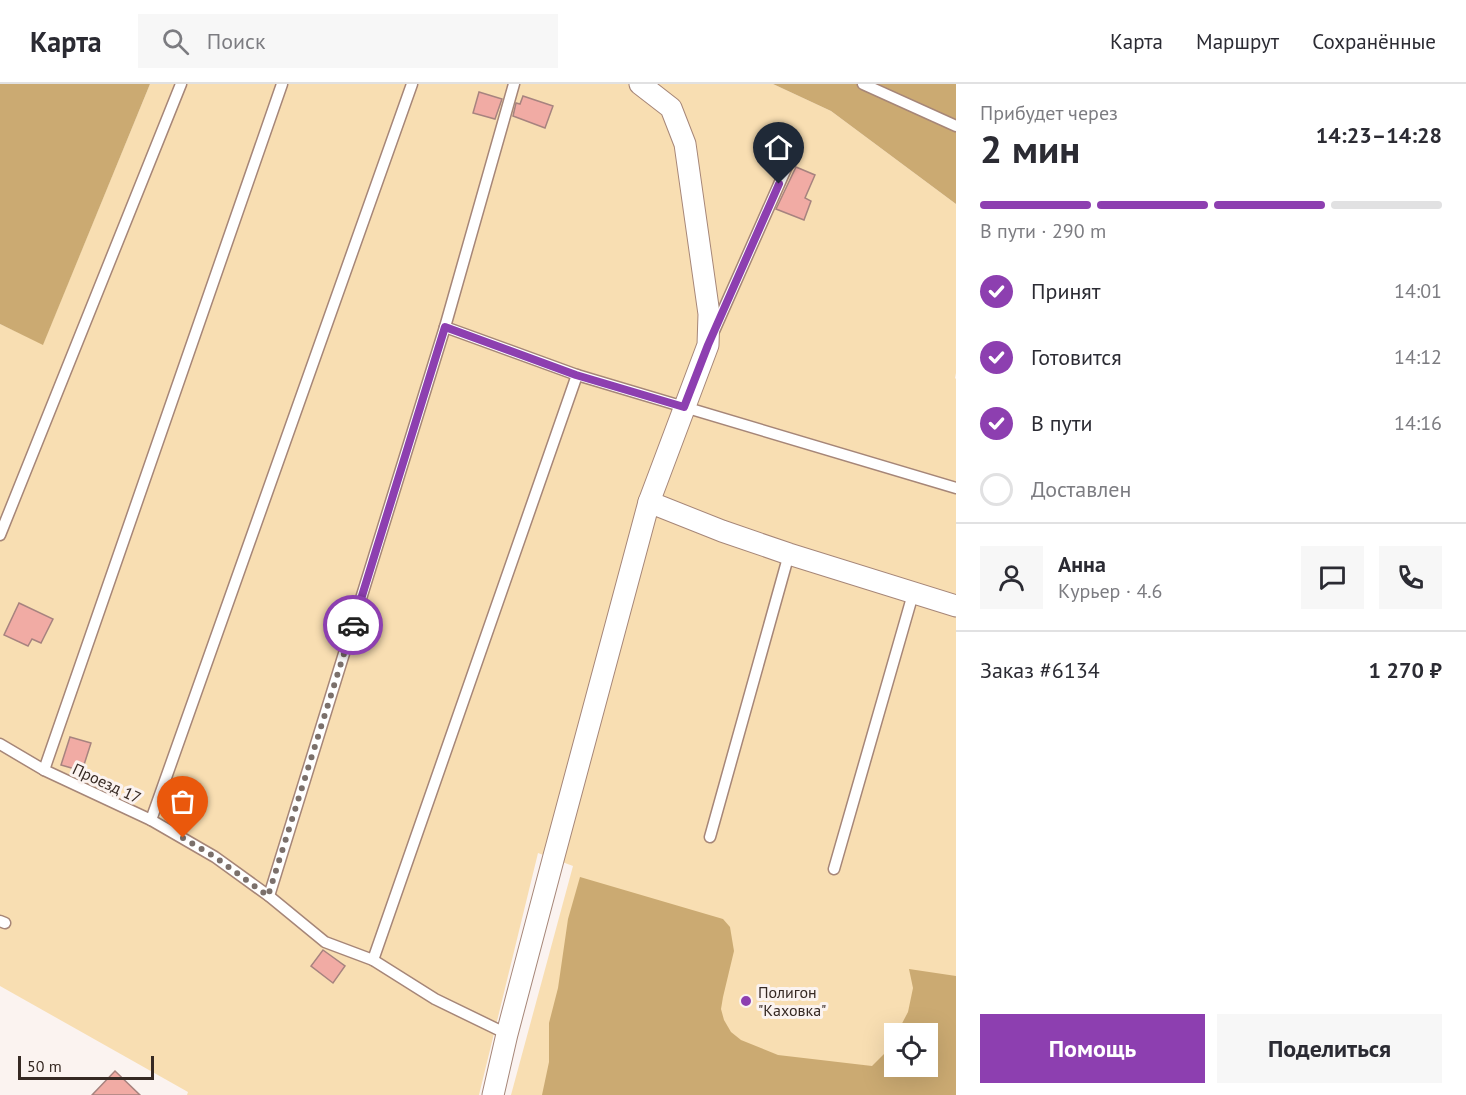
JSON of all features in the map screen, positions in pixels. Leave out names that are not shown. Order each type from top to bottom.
[{"type":"street","points":[[493,1095],[507,1034],[649,502],[708,345],[709,314],[685,144],[671,108],[640,84]]},
{"type":"street","points":[[649,502],[789,554],[956,606]]},
{"type":"lane","points":[[0,535],[181,84]]},
{"type":"lane","points":[[44,770],[282,84]]},
{"type":"lane","points":[[151,820],[412,84]]},
{"type":"lane","points":[[268,896],[445,327],[514,84]]},
{"type":"lane","points":[[863,84],[956,126]]},
{"type":"lane","points":[[708,345],[788,164]]},
{"type":"lane","points":[[445,327],[576,375],[956,488]]},
{"type":"lane","points":[[373,960],[576,375]]},
{"type":"lane","points":[[710,837],[789,554]]},
{"type":"lane","points":[[834,869],[913,594]]},
{"type":"lane","name":"Проезд 17","points":[[0,744],[44,770],[151,820],[215,857],[325,942],[373,960],[435,999],[507,1034]]},
{"type":"shaded area","points":[[0,84],[150,84],[43,345],[0,324]]},
{"type":"shaded area","points":[[150,84],[773,84],[831,111],[956,204],[956,1095],[511,1095],[573,866],[538,853],[479,1095],[187,1095],[188,1092],[0,986],[0,324],[43,344]]},
{"type":"shaded area","points":[[773,84],[956,84],[956,204],[831,111]]},
{"type":"shaded area","points":[[580,877],[723,919],[730,927],[734,951],[721,1009],[731,1032],[741,1040],[778,1055],[872,1066],[884,1054],[884,1077],[938,1077],[938,1023],[902,1023],[908,1012],[913,988],[909,969],[956,976],[956,1095],[542,1095],[549,1062],[549,1023],[558,988],[568,919]]},
{"type":"building","points":[[479,92],[502,99],[495,119],[473,113]]},
{"type":"building","points":[[523,96],[553,106],[545,128],[513,116],[516,103],[520,104]]},
{"type":"building","points":[[796,167],[815,175],[805,198],[811,201],[804,220],[776,209]]},
{"type":"building","points":[[19,603],[53,619],[41,643],[32,639],[28,646],[4,635]]},
{"type":"building","points":[[70,737],[91,743],[82,771],[61,765]]},
{"type":"building","points":[[323,950],[345,966],[333,983],[311,966]]},
{"type":"building","points":[[115,1071],[140,1095],[92,1095]]},
{"type":"way so far","points":[[183,838],[215,857],[268,896],[353,625]]},
{"type":"place","name":"Полигон \"Каховка\"","points":[[746,1001]]},
{"type":"route","points":[[353,625],[445,327],[576,375],[684,407],[708,345],[779,184]]}]
